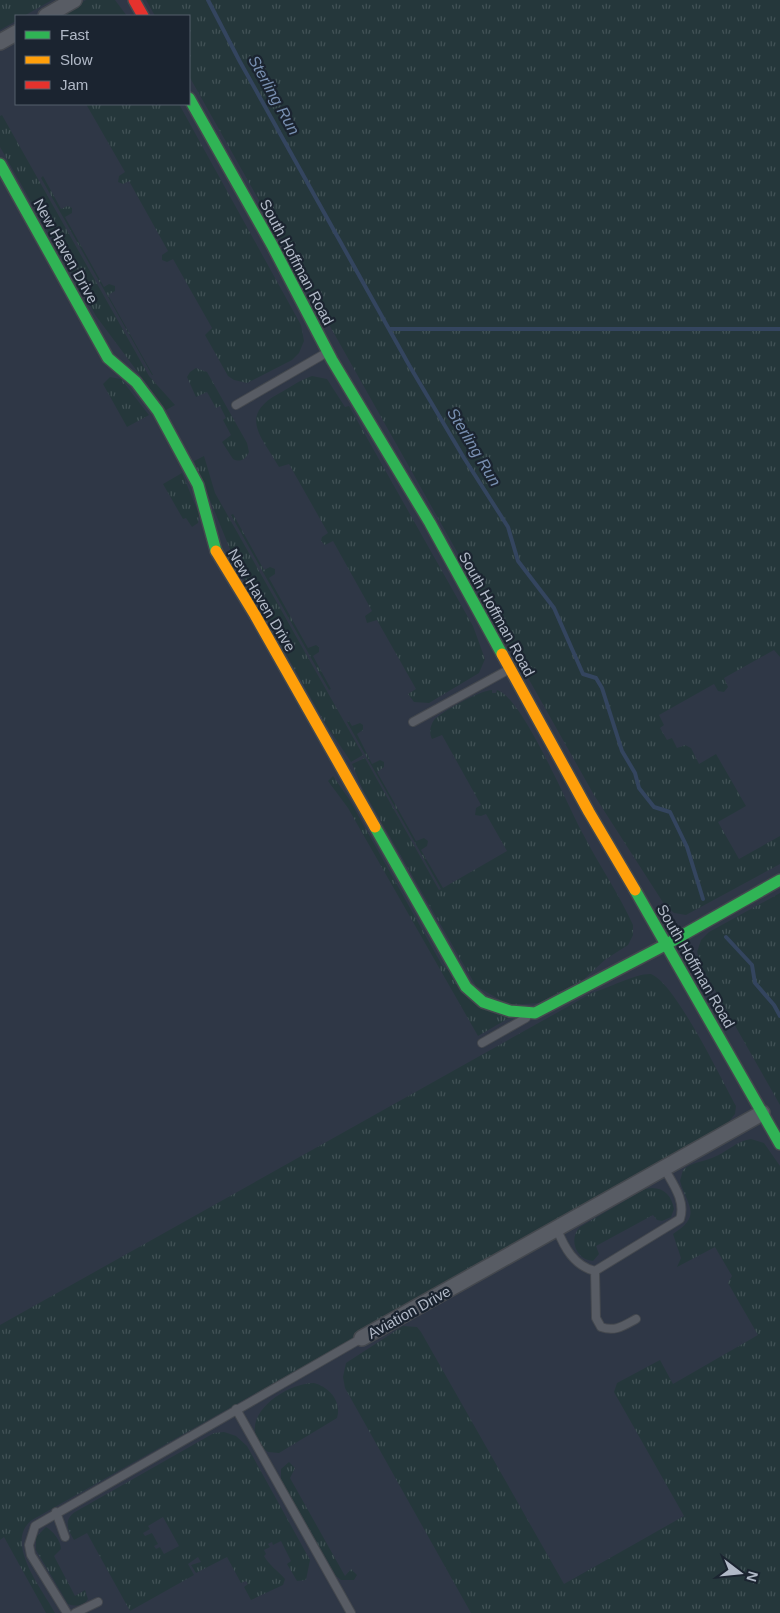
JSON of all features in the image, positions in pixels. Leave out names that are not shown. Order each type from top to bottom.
[{"type":"street","points":[[48,15],[74,0]]},
{"type":"street","points":[[134,0],[142,15]]},
{"type":"street","points":[[0,42],[15,34]]},
{"type":"street","name":"South Hoffman Road","points":[[190,100],[272,245],[328,352],[430,523],[589,812],[667,944],[780,1144]]},
{"type":"street","name":"New Haven Drive","points":[[0,164],[108,358],[136,382],[158,411],[198,485],[214,548],[255,614],[460,977],[483,1002],[510,1011],[535,1013]]},
{"type":"street","points":[[535,1013],[667,944],[780,880]]},
{"type":"street","name":"Aviation Drive","points":[[362,1338],[762,1113]]},
{"type":"lane","points":[[236,405],[328,352]]},
{"type":"lane","points":[[414,722],[510,669]]},
{"type":"lane","points":[[482,1043],[535,1013]]},
{"type":"lane","points":[[557,1229],[562,1242],[574,1260],[587,1269],[595,1270],[670,1227],[680,1219],[683,1211],[681,1200],[664,1168]]},
{"type":"lane","points":[[595,1270],[596,1318],[601,1327],[610,1330],[621,1328],[636,1319]]},
{"type":"lane","name":"Aviation Drive","points":[[67,1613],[31,1555],[29,1545],[35,1526],[56,1512],[362,1338]]},
{"type":"lane","points":[[236,1410],[350,1613]]},
{"type":"lane","points":[[56,1512],[65,1537]]},
{"type":"lane","points":[[75,1613],[98,1602]]},
{"type":"shaded area","points":[[0,0],[780,0],[780,1613],[0,1613]]},
{"type":"green space","points":[[0,0],[52,0],[26,15],[15,15],[15,22],[0,30]]},
{"type":"green space","points":[[86,0],[115,0],[126,15],[60,15]]},
{"type":"green space","points":[[146,0],[780,0],[780,657],[774,650],[724,678],[728,687],[724,692],[718,691],[714,684],[659,715],[664,725],[660,728],[667,740],[672,738],[677,748],[685,745],[691,748],[699,764],[716,754],[746,806],[718,822],[739,859],[780,836],[780,864],[686,915],[674,913],[664,904],[594,795],[190,78],[190,15],[154,15]]},
{"type":"green space","points":[[87,105],[180,105],[301,325],[304,341],[299,353],[292,360],[247,383],[234,380],[228,376],[205,335],[212,328],[173,259],[167,262],[162,260],[162,255],[168,251],[129,181],[123,184],[118,182],[119,176],[125,172]]},
{"type":"green space","points":[[2,115],[149,376],[175,405],[166,410],[96,316],[0,147],[0,116]]},
{"type":"green space","points":[[43,176],[61,209],[68,206],[72,208],[72,213],[65,217],[104,287],[109,284],[115,286],[115,291],[108,295],[153,375],[41,178]]},
{"type":"green space","points":[[196,368],[207,372],[247,443],[249,452],[243,460],[233,459],[222,442],[231,435],[223,420],[226,418],[220,406],[216,408],[207,392],[196,397],[187,377]]},
{"type":"green space","points":[[312,376],[327,379],[345,407],[349,406],[473,626],[485,659],[479,673],[429,703],[414,702],[408,694],[416,689],[377,620],[367,623],[365,616],[372,611],[333,541],[325,545],[321,541],[322,537],[328,533],[289,464],[279,467],[257,428],[256,419],[259,410],[266,402]]},
{"type":"green space","points":[[110,377],[121,379],[149,415],[127,427],[103,384]]},
{"type":"green space","points":[[204,456],[215,493],[363,755],[351,762],[325,723],[239,571],[194,461]]},
{"type":"green space","points":[[182,473],[199,514],[198,523],[192,527],[186,518],[183,519],[163,484]]},
{"type":"green space","points":[[233,514],[264,570],[270,567],[275,569],[275,574],[269,578],[308,648],[316,645],[319,647],[319,652],[313,656],[331,689],[329,690],[231,515]]},
{"type":"green space","points":[[492,690],[492,693],[496,693],[497,690],[508,697],[531,731],[583,834],[633,925],[633,935],[628,945],[606,959],[583,980],[539,1003],[509,1005],[476,986],[363,790],[352,764],[365,758],[439,890],[441,889],[347,722],[349,721],[352,726],[360,723],[363,725],[363,730],[357,734],[372,764],[380,760],[384,762],[384,767],[377,772],[416,841],[424,838],[428,841],[427,846],[421,850],[443,888],[507,851],[486,814],[481,816],[475,815],[476,808],[481,805],[442,735],[432,739],[430,732],[434,720],[444,712],[471,697]]},
{"type":"green space","points":[[333,776],[349,799],[442,965],[509,1018],[478,1036],[348,808],[328,781]]},
{"type":"green space","points":[[780,893],[780,1105],[703,969],[697,952],[701,940],[709,932]]},
{"type":"green space","points":[[651,974],[661,981],[685,1013],[736,1106],[735,1114],[724,1128],[32,1520],[24,1529],[23,1553],[28,1566],[55,1613],[46,1613],[4,1537],[0,1540],[0,1325],[592,993],[630,978]]},
{"type":"green space","points":[[751,1139],[764,1143],[780,1166],[780,1613],[471,1613],[345,1388],[343,1377],[346,1363],[403,1326],[417,1327],[564,1584],[684,1516],[614,1392],[617,1383],[660,1360],[673,1384],[758,1335],[728,1283],[732,1276],[715,1247],[677,1267],[681,1258],[673,1234],[688,1221],[690,1215],[689,1204],[680,1181],[683,1170]]},
{"type":"green space","points":[[652,1188],[664,1191],[670,1197],[674,1209],[671,1217],[662,1221],[657,1220],[653,1215],[596,1246],[599,1254],[593,1261],[587,1260],[578,1253],[574,1243],[576,1232],[580,1227],[645,1189]]},
{"type":"green space","points":[[314,1383],[325,1388],[333,1396],[338,1406],[337,1418],[279,1453],[268,1452],[258,1440],[255,1429],[258,1417],[265,1406],[288,1390]]},
{"type":"green space","points":[[224,1432],[236,1436],[247,1446],[310,1560],[306,1580],[297,1581],[287,1564],[291,1561],[281,1541],[273,1545],[272,1542],[268,1544],[270,1547],[264,1550],[266,1554],[264,1556],[285,1579],[283,1585],[251,1600],[244,1587],[248,1584],[246,1581],[241,1583],[227,1557],[196,1573],[191,1565],[201,1562],[198,1557],[188,1564],[194,1575],[130,1611],[87,1533],[74,1540],[68,1525],[69,1518],[75,1512],[214,1433]],"holes":[[[163,1517],[179,1546],[164,1554],[160,1547],[156,1549],[154,1546],[158,1544],[152,1533],[145,1536],[143,1533],[150,1529],[148,1526]]]},
{"type":"green space","points":[[289,1462],[295,1468],[290,1478],[345,1576],[351,1569],[357,1575],[354,1580],[341,1580],[336,1576],[281,1479],[281,1469]]},
{"type":"green space","points":[[46,1527],[60,1543],[61,1549],[54,1556],[75,1596],[85,1590],[88,1599],[82,1604],[76,1606],[68,1604],[36,1550],[36,1537]]},
{"type":"waterway","name":"Sterling Run","points":[[208,0],[239,60],[409,365],[464,458],[508,527],[518,561],[554,608],[583,674],[596,678],[602,688],[622,751],[635,773],[639,788],[654,807],[670,812],[687,847],[703,899]]},
{"type":"waterway","points":[[389,329],[780,329]]},
{"type":"waterway","name":"Sterling Run","points":[[726,937],[752,965],[755,983],[774,1005],[780,1016]]},
{"type":"traffic: fast","points":[[190,100],[272,245],[332,360],[430,523],[502,654]]},
{"type":"traffic: fast","points":[[0,164],[108,358],[136,382],[158,411],[198,485],[216,551]]},
{"type":"traffic: fast","points":[[375,827],[466,987],[483,1002],[510,1011],[535,1013],[667,944],[780,880]]},
{"type":"traffic: fast","points":[[635,890],[780,1144]]},
{"type":"traffic: slow","points":[[216,551],[255,615],[375,827]]},
{"type":"traffic: slow","points":[[502,654],[589,812],[635,890]]},
{"type":"traffic: jam","points":[[134,0],[142,15]]}]
